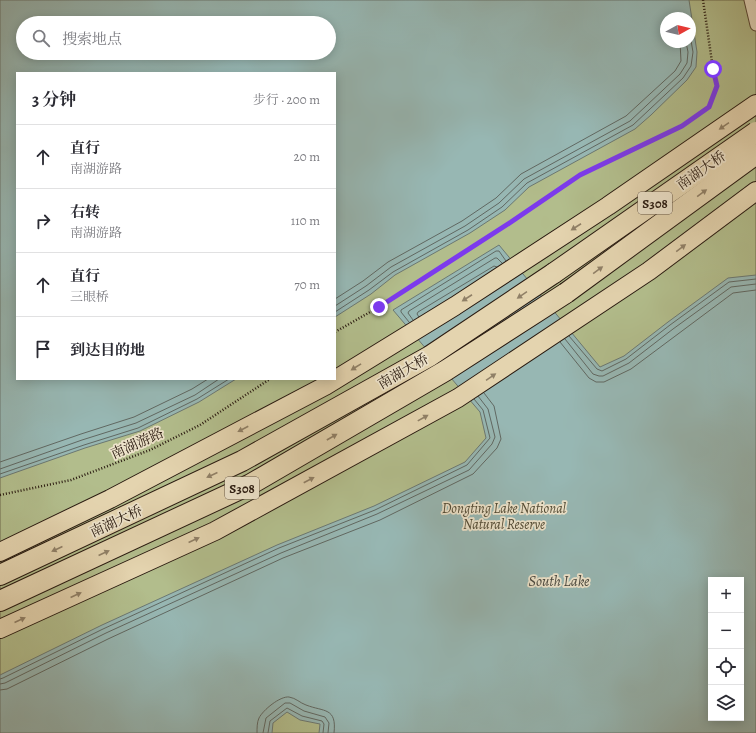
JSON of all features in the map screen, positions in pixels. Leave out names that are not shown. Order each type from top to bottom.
[{"type":"highway","name":"南湖大桥","points":[[0,575],[242,461],[430,356],[554,273],[756,132]]},
{"type":"highway","name":"南湖大桥","points":[[0,601],[251,484],[445,371],[566,294],[756,154]]},
{"type":"main road","points":[[336,379],[455,306],[608,206],[756,104]]},
{"type":"main road","points":[[0,629],[215,531],[458,398],[650,272],[756,191]]},
{"type":"main road","points":[[0,552],[110,499],[335,380]]},
{"type":"street","points":[[750,0],[756,25]]},
{"type":"path","points":[[336,331],[379,307],[511,222],[580,175],[682,126],[709,107],[717,86],[713,69],[703,0]]},
{"type":"path","name":"南湖游路","points":[[0,495],[71,480],[150,450],[200,425],[268,380]]},
{"type":"green space","name":"Dongting Lake National Natural Reserve","points":[[0,0],[756,0],[756,733],[0,733]]},
{"type":"water","points":[[0,0],[689,0],[691,12],[660,12],[660,48],[696,48],[696,46],[697,52],[696,67],[687,80],[651,115],[635,129],[529,187],[505,210],[470,233],[395,275],[371,294],[336,316],[336,72],[16,72],[16,380],[234,380],[199,402],[140,431],[85,448],[0,478]]},
{"type":"water","name":"South Lake","points":[[499,245],[600,367],[624,356],[728,278],[756,275],[756,733],[319,733],[320,724],[300,720],[287,712],[273,723],[272,733],[0,733],[0,675],[102,625],[277,545],[374,506],[465,462],[486,438],[480,412],[393,310]]},
{"type":"route","points":[[379,307],[511,222],[580,175],[682,126],[709,107],[717,86],[713,69]]}]
